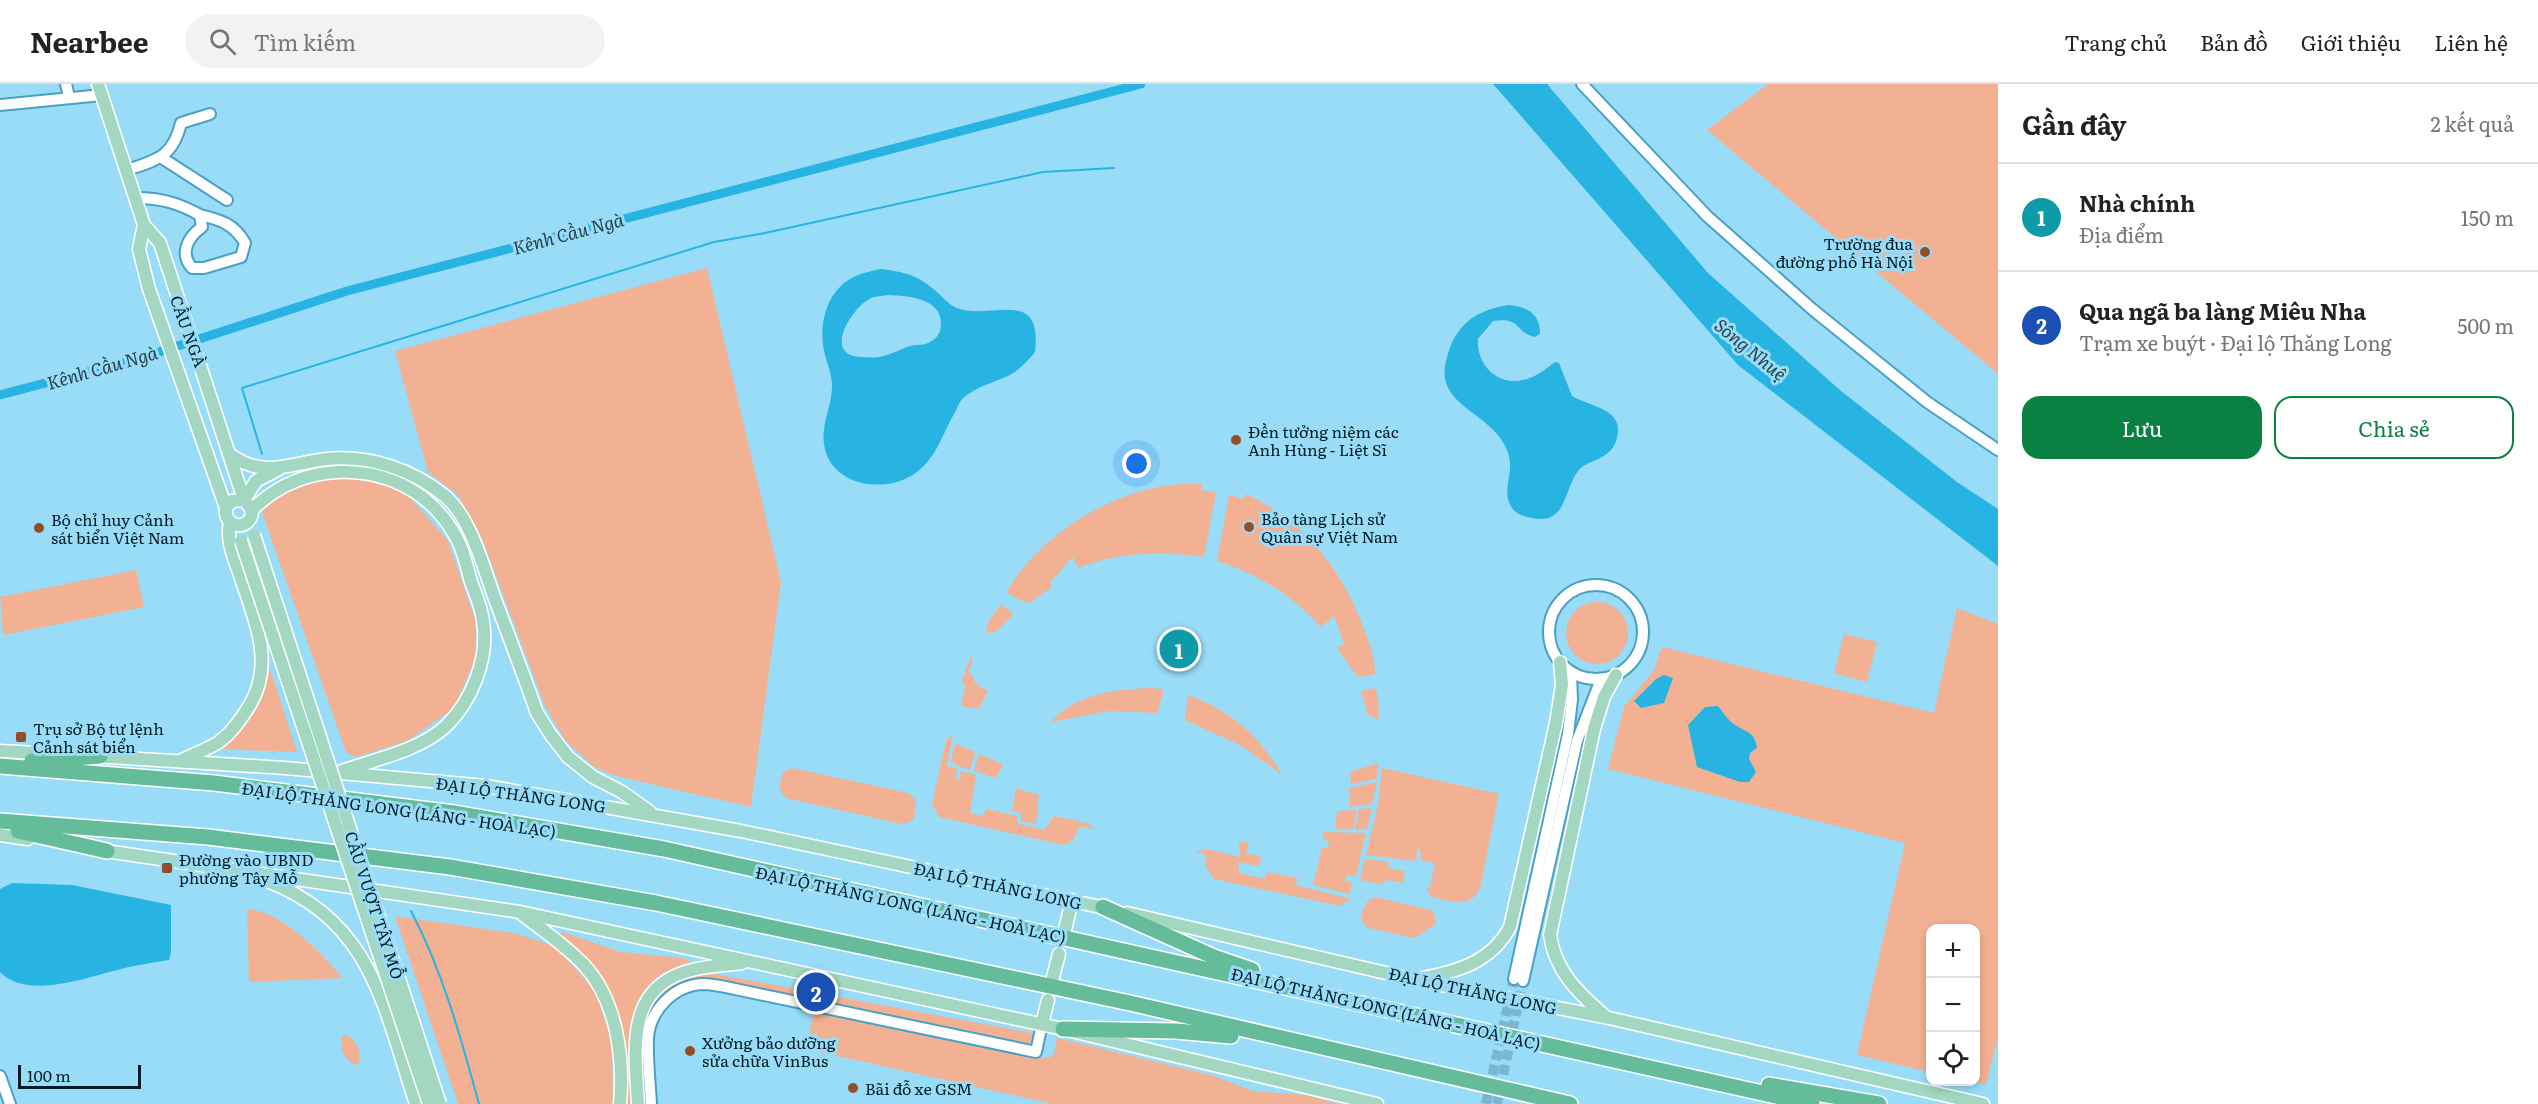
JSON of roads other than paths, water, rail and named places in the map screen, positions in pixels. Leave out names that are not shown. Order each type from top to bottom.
[{"type":"highway","points":[[0,764],[100,756]]},
{"type":"highway","name":"ĐẠI LỘ THĂNG LONG (LÁNG - HOÀ LẠC)","points":[[0,764],[214,783],[454,813],[664,849],[1402,1011],[1812,1104]]},
{"type":"highway","points":[[0,821],[208,837],[450,867],[656,903],[1130,1003],[1570,1104]]},
{"type":"highway","points":[[0,827],[107,851]]},
{"type":"highway","points":[[1103,907],[1214,957],[1265,975],[1340,990],[1402,1011]]},
{"type":"highway","points":[[1063,1029],[1216,1033],[1392,1071],[1446,1076]]},
{"type":"highway","points":[[1570,1049],[1633,1056],[1735,1079],[1879,1104]]},
{"type":"highway","points":[[1530,1095],[1561,1104]]},
{"type":"main road","points":[[100,89],[144,225]]},
{"type":"main road","name":"CẦU NGÀ","points":[[144,225],[160,243],[231,455]]},
{"type":"main road","name":"CẦU NGÀ","points":[[144,225],[138,249],[149,289],[226,508]]},
{"type":"main road","points":[[231,455],[250,467],[286,466],[327,459],[355,458],[381,462],[408,473],[446,497],[471,534],[537,713],[550,735],[568,757],[593,777],[622,792],[654,815]]},
{"type":"main road","name":"CẦU VƯỢT TÂY MỖ","points":[[231,455],[249,510],[254,535],[440,1104]]},
{"type":"main road","points":[[232,524],[243,525],[256,481],[286,466]]},
{"type":"main road","points":[[249,510],[266,496],[296,479],[321,473],[357,471],[380,474],[405,485],[444,519],[457,540],[477,598],[484,622],[482,654],[475,682],[464,702],[446,726],[422,742],[337,773]]},
{"type":"main road","points":[[180,760],[217,743],[235,728],[253,701],[261,680],[260,637],[228,539],[232,524],[226,515],[226,508],[232,501],[249,510]]},
{"type":"main road","name":"CẦU VƯỢT TÂY MỖ","points":[[232,524],[241,541],[429,1104]]},
{"type":"main road","points":[[1416,980],[1452,972],[1478,962],[1497,946],[1510,927],[1556,723],[1562,685],[1560,662]]},
{"type":"main road","points":[[1609,1018],[1572,986],[1553,955],[1550,935],[1594,729],[1604,697],[1616,675]]},
{"type":"main road","name":"ĐẠI LỘ THĂNG LONG","points":[[0,751],[180,760],[486,786],[654,815],[1072,900],[1416,980],[1609,1018],[1983,1104]]},
{"type":"main road","points":[[0,835],[520,912],[1042,1024],[1377,1104]]},
{"type":"main road","points":[[243,872],[291,890],[322,910],[356,948],[374,977],[416,1104]]},
{"type":"main road","points":[[1064,934],[1072,900]]},
{"type":"main road","points":[[520,912],[558,941],[584,966],[602,993],[610,1011],[617,1040],[621,1080],[620,1104]]},
{"type":"main road","points":[[1053,977],[1059,954]]},
{"type":"main road","points":[[638,1104],[635,1030],[645,1002],[662,984],[682,973],[752,962]]},
{"type":"main road","points":[[1042,1024],[1048,1000]]},
{"type":"street","points":[[66,84],[69,97]]},
{"type":"street","points":[[1582,84],[1707,216],[1803,302],[1927,402],[1998,450]]},
{"type":"street","points":[[0,105],[69,97],[100,89]]},
{"type":"street","points":[[127,170],[162,158],[177,141],[181,123],[210,114]]},
{"type":"street","points":[[162,158],[227,200]]},
{"type":"street","points":[[136,198],[157,198],[179,204],[200,215],[231,225],[245,243],[240,256],[204,268],[192,268],[186,262],[165,259]]},
{"type":"street","points":[[186,262],[186,243],[202,227],[200,215]]},
{"type":"street","points":[[1599,585],[1614,589],[1628,597],[1637,609],[1642,624],[1643,639],[1638,654],[1629,666],[1616,675],[1601,679],[1585,678],[1571,672],[1560,662],[1550,641],[1551,618],[1558,604],[1570,593],[1584,587],[1599,585]]},
{"type":"street","points":[[1571,672],[1572,700],[1568,734],[1519,980],[1577,743],[1601,679]]},
{"type":"street","points":[[651,1104],[648,1040],[651,1023],[658,1008],[669,997],[681,989],[697,985],[735,989],[1036,1052],[1042,1024]]},
{"type":"street","points":[[0,1076],[10,1104]]},
{"type":"water","name":"Sông Nhuệ","points":[[1493,84],[1547,84],[1708,273],[1841,391],[1957,482],[1998,509],[1998,566],[1738,365]]},
{"type":"water","points":[[881,269],[919,279],[957,308],[970,311],[1023,312],[1031,319],[1035,331],[1035,352],[1023,366],[1012,374],[979,388],[963,398],[937,448],[919,470],[899,481],[871,484],[858,482],[846,476],[835,468],[828,458],[823,437],[832,386],[822,332],[827,308],[839,288],[858,275]],"holes":[[[889,295],[921,300],[935,307],[941,321],[937,336],[926,344],[914,345],[879,357],[849,355],[843,349],[842,341],[849,321],[863,303],[877,296]]]},
{"type":"water","points":[[1509,305],[1532,313],[1538,321],[1540,334],[1535,337],[1524,333],[1509,321],[1493,321],[1478,339],[1478,349],[1486,366],[1499,377],[1517,381],[1542,372],[1555,362],[1559,363],[1572,396],[1609,413],[1617,424],[1616,442],[1612,448],[1608,453],[1578,471],[1558,511],[1543,519],[1524,516],[1512,508],[1508,497],[1510,463],[1506,448],[1495,432],[1458,401],[1446,384],[1446,361],[1454,338],[1460,329],[1486,311]]},
{"type":"water","points":[[1664,675],[1673,678],[1664,703],[1641,708],[1634,701],[1656,679]]},
{"type":"water","points":[[1718,706],[1731,722],[1751,734],[1756,742],[1757,748],[1750,753],[1749,759],[1756,772],[1749,782],[1740,782],[1697,767],[1688,725],[1705,707]]},
{"type":"water","points":[[12,883],[72,885],[171,905],[169,960],[55,985],[39,986],[11,980],[0,972],[0,889]]},
{"type":"waterway","name":"Kênh Cầu Ngà","points":[[0,395],[141,358],[347,291],[1141,84]]},
{"type":"waterway","points":[[262,454],[242,388],[714,242],[765,233],[1043,172],[1114,168]]},
{"type":"waterway","points":[[411,911],[442,981],[479,1104]]},
{"type":"tunnel","points":[[1486,1104],[1514,979]]},
{"type":"tunnel","points":[[1497,1104],[1523,981]]},
{"type":"place","name":"Trường đua đường phố Hà Nội","points":[[1925,252]]},
{"type":"place","name":"Đền tưởng niệm các Anh Hùng - Liệt Sĩ","points":[[1236,440]]},
{"type":"place","name":"Bảo tàng Lịch sử Quân sự Việt Nam","points":[[1249,527]]},
{"type":"place","name":"Bộ chỉ huy Cảnh sát biển Việt Nam","points":[[39,528]]},
{"type":"place","name":"Nhà chính","points":[[1179,649]]},
{"type":"place","name":"Trụ sở Bộ tư lệnh Cảnh sát biển","points":[[21,737]]},
{"type":"place","name":"Đường vào UBND phường Tây Mỗ","points":[[167,868]]},
{"type":"place","name":"Qua ngã ba làng Miêu Nha","points":[[816,992]]},
{"type":"place","name":"Xưởng bảo dưỡng sửa chữa VinBus","points":[[690,1051]]},
{"type":"place","name":"Bãi đỗ xe GSM","points":[[853,1088]]}]
